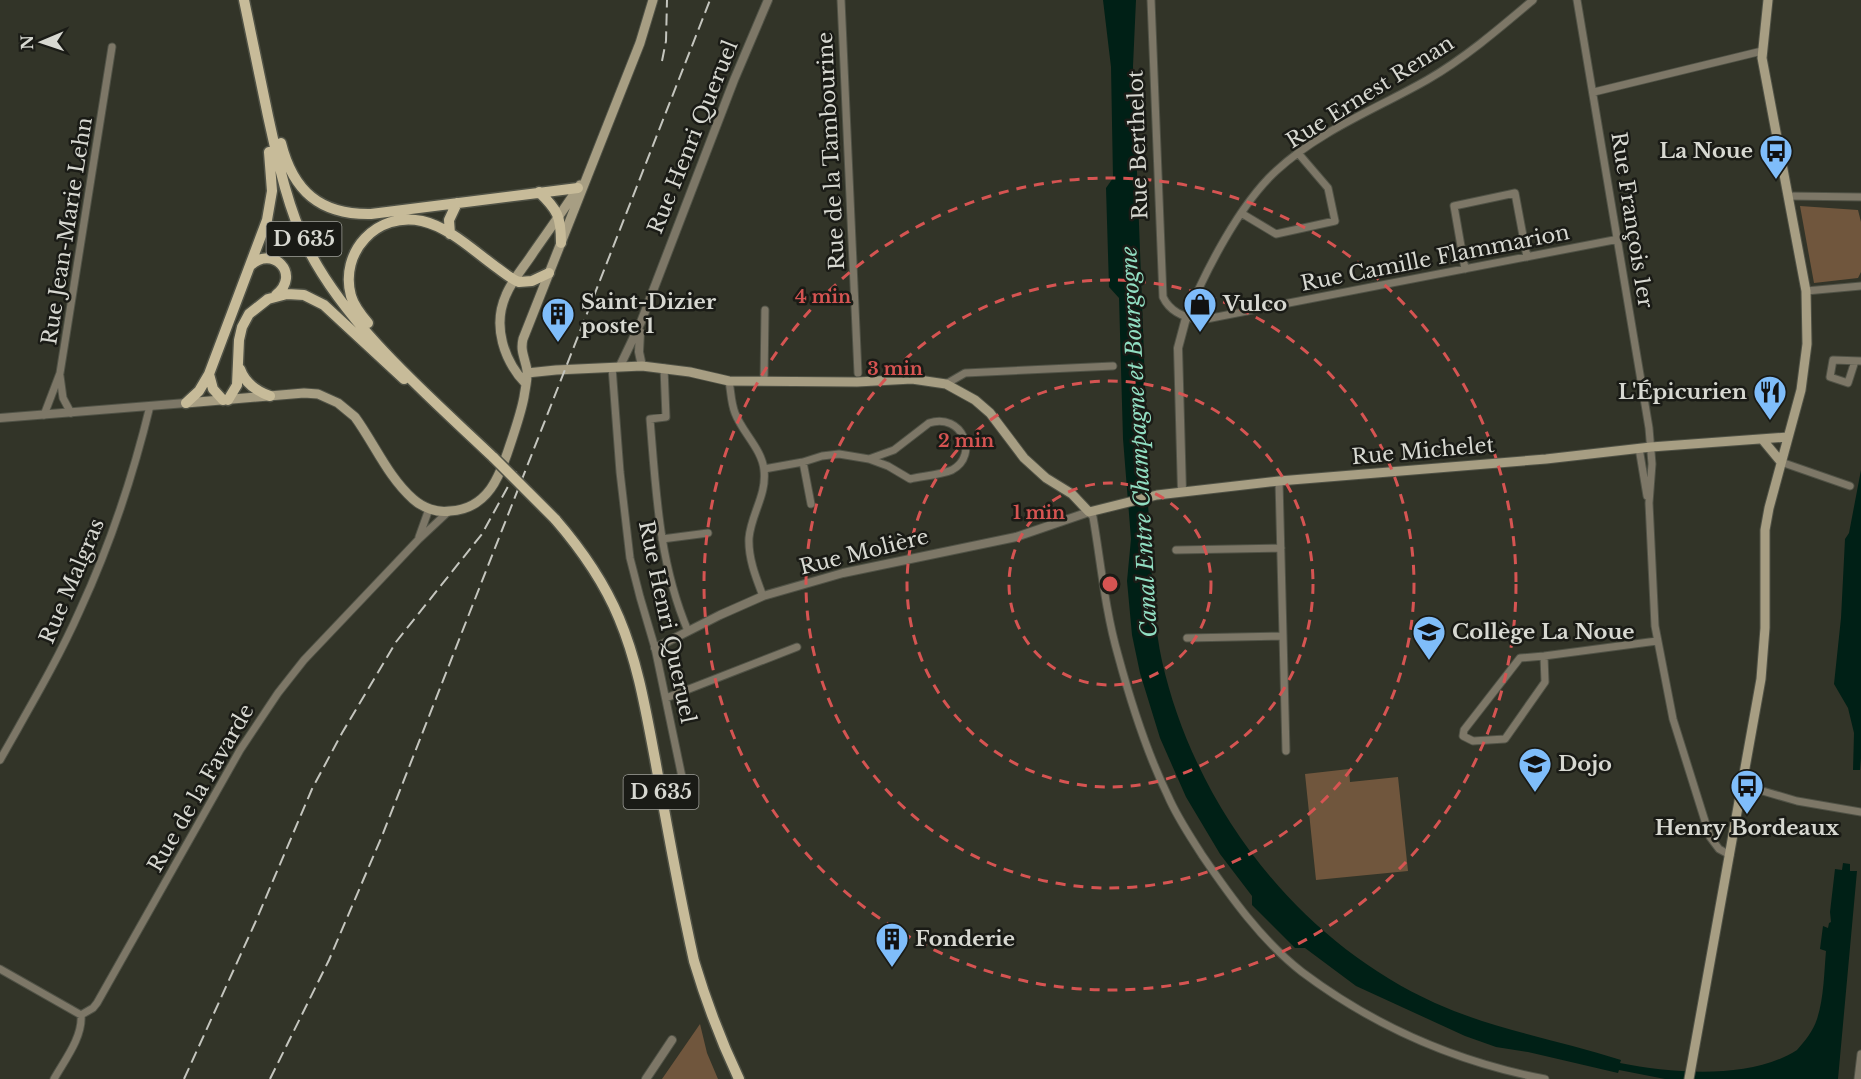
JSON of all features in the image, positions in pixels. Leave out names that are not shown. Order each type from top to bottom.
[{"type":"main road","name":"D 635","points":[[244,0],[279,169],[292,211],[323,276],[347,309],[379,345],[555,519],[572,539],[599,579],[620,619],[646,713],[694,961],[705,997],[739,1079]]},
{"type":"main road","points":[[244,0],[288,166],[303,190],[312,199],[326,207],[354,214],[578,188]]},
{"type":"main road","points":[[186,403],[304,393],[318,394],[339,403],[355,417],[403,489],[420,504],[429,509],[448,512],[470,507],[479,501],[496,483],[516,428],[527,373],[522,356],[522,344],[640,43],[653,0]]},
{"type":"main road","points":[[1689,1079],[1761,679],[1765,530],[1768,508],[1801,390],[1805,365],[1806,291],[1762,51],[1768,0]]},
{"type":"main road","points":[[186,403],[199,391],[209,374],[267,220],[272,191],[271,161],[252,42]]},
{"type":"main road","points":[[526,384],[510,363],[504,346],[500,328],[502,306],[514,280],[591,168]]},
{"type":"main road","points":[[539,192],[551,203],[559,216],[561,243]]},
{"type":"main road","points":[[450,234],[449,220],[457,203]]},
{"type":"main road","points":[[430,396],[361,314],[352,298],[349,274],[354,252],[359,244],[371,232],[387,223],[414,219],[432,224],[450,234],[514,280],[526,282],[549,273]]},
{"type":"main road","points":[[249,268],[261,259],[273,260],[280,264],[286,276],[286,284],[276,296]]},
{"type":"main road","points":[[226,400],[237,385],[239,340],[242,327],[249,314],[260,303],[276,296],[304,296],[324,306],[393,369],[455,421]]},
{"type":"main road","points":[[239,366],[249,383],[261,393],[270,396]]},
{"type":"main road","points":[[527,373],[642,366],[729,381],[912,380],[946,384],[975,400],[990,413],[1024,458],[1046,478],[1072,494],[1089,512]]},
{"type":"main road","points":[[209,374],[213,389],[226,400]]},
{"type":"main road","name":"Rue Michelet","points":[[1089,512],[1157,495],[1279,481],[1546,459],[1639,448],[1788,437]]},
{"type":"main road","points":[[1762,439],[1781,462]]},
{"type":"street","name":"Rue Henri Queruel","points":[[682,777],[655,648],[630,558],[620,472],[616,367],[641,322],[734,80],[768,0]]},
{"type":"street","name":"Rue de la Tambourine","points":[[841,0],[858,372]]},
{"type":"street","name":"Rue Berthelot","points":[[1151,0],[1163,297],[1166,305],[1186,318]]},
{"type":"street","name":"Rue Ernest Renan","points":[[1186,318],[1197,290],[1241,213],[1271,176],[1313,141],[1446,69],[1533,0]]},
{"type":"street","name":"Rue François 1er","points":[[1577,0],[1619,239],[1651,447],[1649,503]]},
{"type":"street","name":"Rue Jean-Marie Lehn","points":[[44,415],[60,374],[112,47]]},
{"type":"street","points":[[1594,92],[1762,51]]},
{"type":"street","points":[[1241,213],[1276,234],[1335,221],[1328,188],[1298,153]]},
{"type":"street","points":[[1465,269],[1454,206],[1515,193],[1527,256]]},
{"type":"street","points":[[1788,196],[1861,197]]},
{"type":"street","name":"Rue Camille Flammarion","points":[[1186,318],[1201,320],[1619,239]]},
{"type":"street","points":[[1806,291],[1861,286]]},
{"type":"street","points":[[764,381],[765,310]]},
{"type":"street","points":[[1182,492],[1178,348],[1186,318]]},
{"type":"street","name":"Rue Henri Queruel","points":[[641,322],[639,352],[642,366]]},
{"type":"street","points":[[946,384],[965,373],[1113,366]]},
{"type":"street","points":[[664,368],[666,417],[650,418],[662,539],[676,601],[688,631]]},
{"type":"street","name":"Rue Jean-Marie Lehn","points":[[60,374],[63,398],[71,413]]},
{"type":"street","points":[[729,381],[735,414],[759,453],[764,469],[762,497],[749,537],[754,573],[763,596]]},
{"type":"street","points":[[0,418],[186,403]]},
{"type":"street","name":"Rue Malgras","points":[[0,760],[55,662],[94,577],[125,498],[150,406]]},
{"type":"street","points":[[764,469],[839,454],[869,459],[888,466],[910,479],[952,470],[964,458],[966,444],[959,429],[953,424],[935,421],[894,450],[869,459]]},
{"type":"street","points":[[1639,448],[1649,503],[1653,611],[1673,719],[1710,837],[1719,849],[1730,855]]},
{"type":"street","points":[[803,462],[810,504]]},
{"type":"street","points":[[1781,462],[1850,486]]},
{"type":"street","points":[[1279,481],[1287,751]]},
{"type":"street","name":"Rue de la Favarde","points":[[418,540],[429,509]]},
{"type":"street","name":"Rue de la Favarde","points":[[81,1015],[97,1003],[240,750],[278,693],[304,660],[418,540],[448,512]]},
{"type":"street","points":[[1089,512],[1093,517],[1117,654],[1151,756],[1168,798],[1188,833],[1239,906],[1270,942],[1301,971],[1376,1020],[1423,1043],[1475,1062],[1545,1079]]},
{"type":"street","name":"Rue Molière","points":[[655,648],[763,596],[843,573],[1016,537],[1089,512]]},
{"type":"street","points":[[662,539],[708,533]]},
{"type":"street","points":[[1176,550],[1281,548]]},
{"type":"street","points":[[1187,638],[1283,636]]},
{"type":"street","points":[[1544,656],[1545,682],[1505,739],[1468,740],[1463,736],[1464,730],[1520,658],[1657,641]]},
{"type":"street","points":[[666,698],[797,647]]},
{"type":"street","points":[[1743,785],[1797,801],[1861,812]]},
{"type":"street","points":[[0,969],[81,1015],[81,1028],[54,1079]]},
{"type":"street","points":[[646,1079],[672,1040]]},
{"type":"street","points":[[1858,1079],[1861,1054]]},
{"type":"shaded area","points":[[1800,206],[1858,210],[1861,222],[1861,272],[1858,278],[1814,283]]},
{"type":"shaded area","points":[[1349,769],[1350,782],[1398,777],[1408,871],[1316,880],[1305,774]]},
{"type":"shaded area","points":[[700,1024],[707,1053],[718,1079],[662,1079]]},
{"type":"water","name":"Canal Entre Champagne et Bourgogne","points":[[1103,0],[1136,0],[1133,66],[1148,499],[1158,636],[1162,661],[1178,715],[1199,767],[1227,817],[1260,864],[1297,906],[1339,944],[1385,976],[1435,1003],[1504,1028],[1598,1053],[1621,1060],[1620,1063],[1665,1070],[1713,1072],[1736,1070],[1758,1066],[1797,1050],[1813,1028],[1821,1003],[1826,951],[1820,949],[1823,926],[1828,928],[1831,922],[1835,869],[1842,870],[1843,863],[1850,864],[1850,871],[1857,871],[1838,1079],[1665,1079],[1619,1070],[1618,1073],[1496,1047],[1465,1036],[1356,986],[1305,948],[1295,948],[1252,905],[1252,896],[1220,854],[1186,797],[1160,738],[1140,673],[1132,635],[1127,581],[1131,539],[1123,439],[1119,298],[1109,287],[1106,188],[1113,178],[1111,67]]},
{"type":"water","points":[[1861,470],[1861,758],[1860,770],[1853,770],[1854,733],[1848,708],[1834,684],[1841,618],[1845,539],[1849,533]]},
{"type":"railway","points":[[662,61],[666,41],[667,0]]},
{"type":"railway","points":[[270,1079],[329,960],[382,836],[710,0]]},
{"type":"railway","points":[[184,1079],[255,923],[312,789],[342,733],[396,642],[482,534],[517,470]]},
{"type":"place","name":"La Noue","points":[[1776,180]]},
{"type":"place","name":"Vulco","points":[[1200,333]]},
{"type":"place","name":"Saint-Dizier poste 1","points":[[558,343]]},
{"type":"place","name":"L'Épicurien","points":[[1770,421]]},
{"type":"place","name":"Collège La Noue","points":[[1429,661]]},
{"type":"place","name":"Dojo","points":[[1535,793]]},
{"type":"place","name":"Henry Bordeaux","points":[[1747,815]]},
{"type":"place","name":"Fonderie","points":[[892,968]]}]
